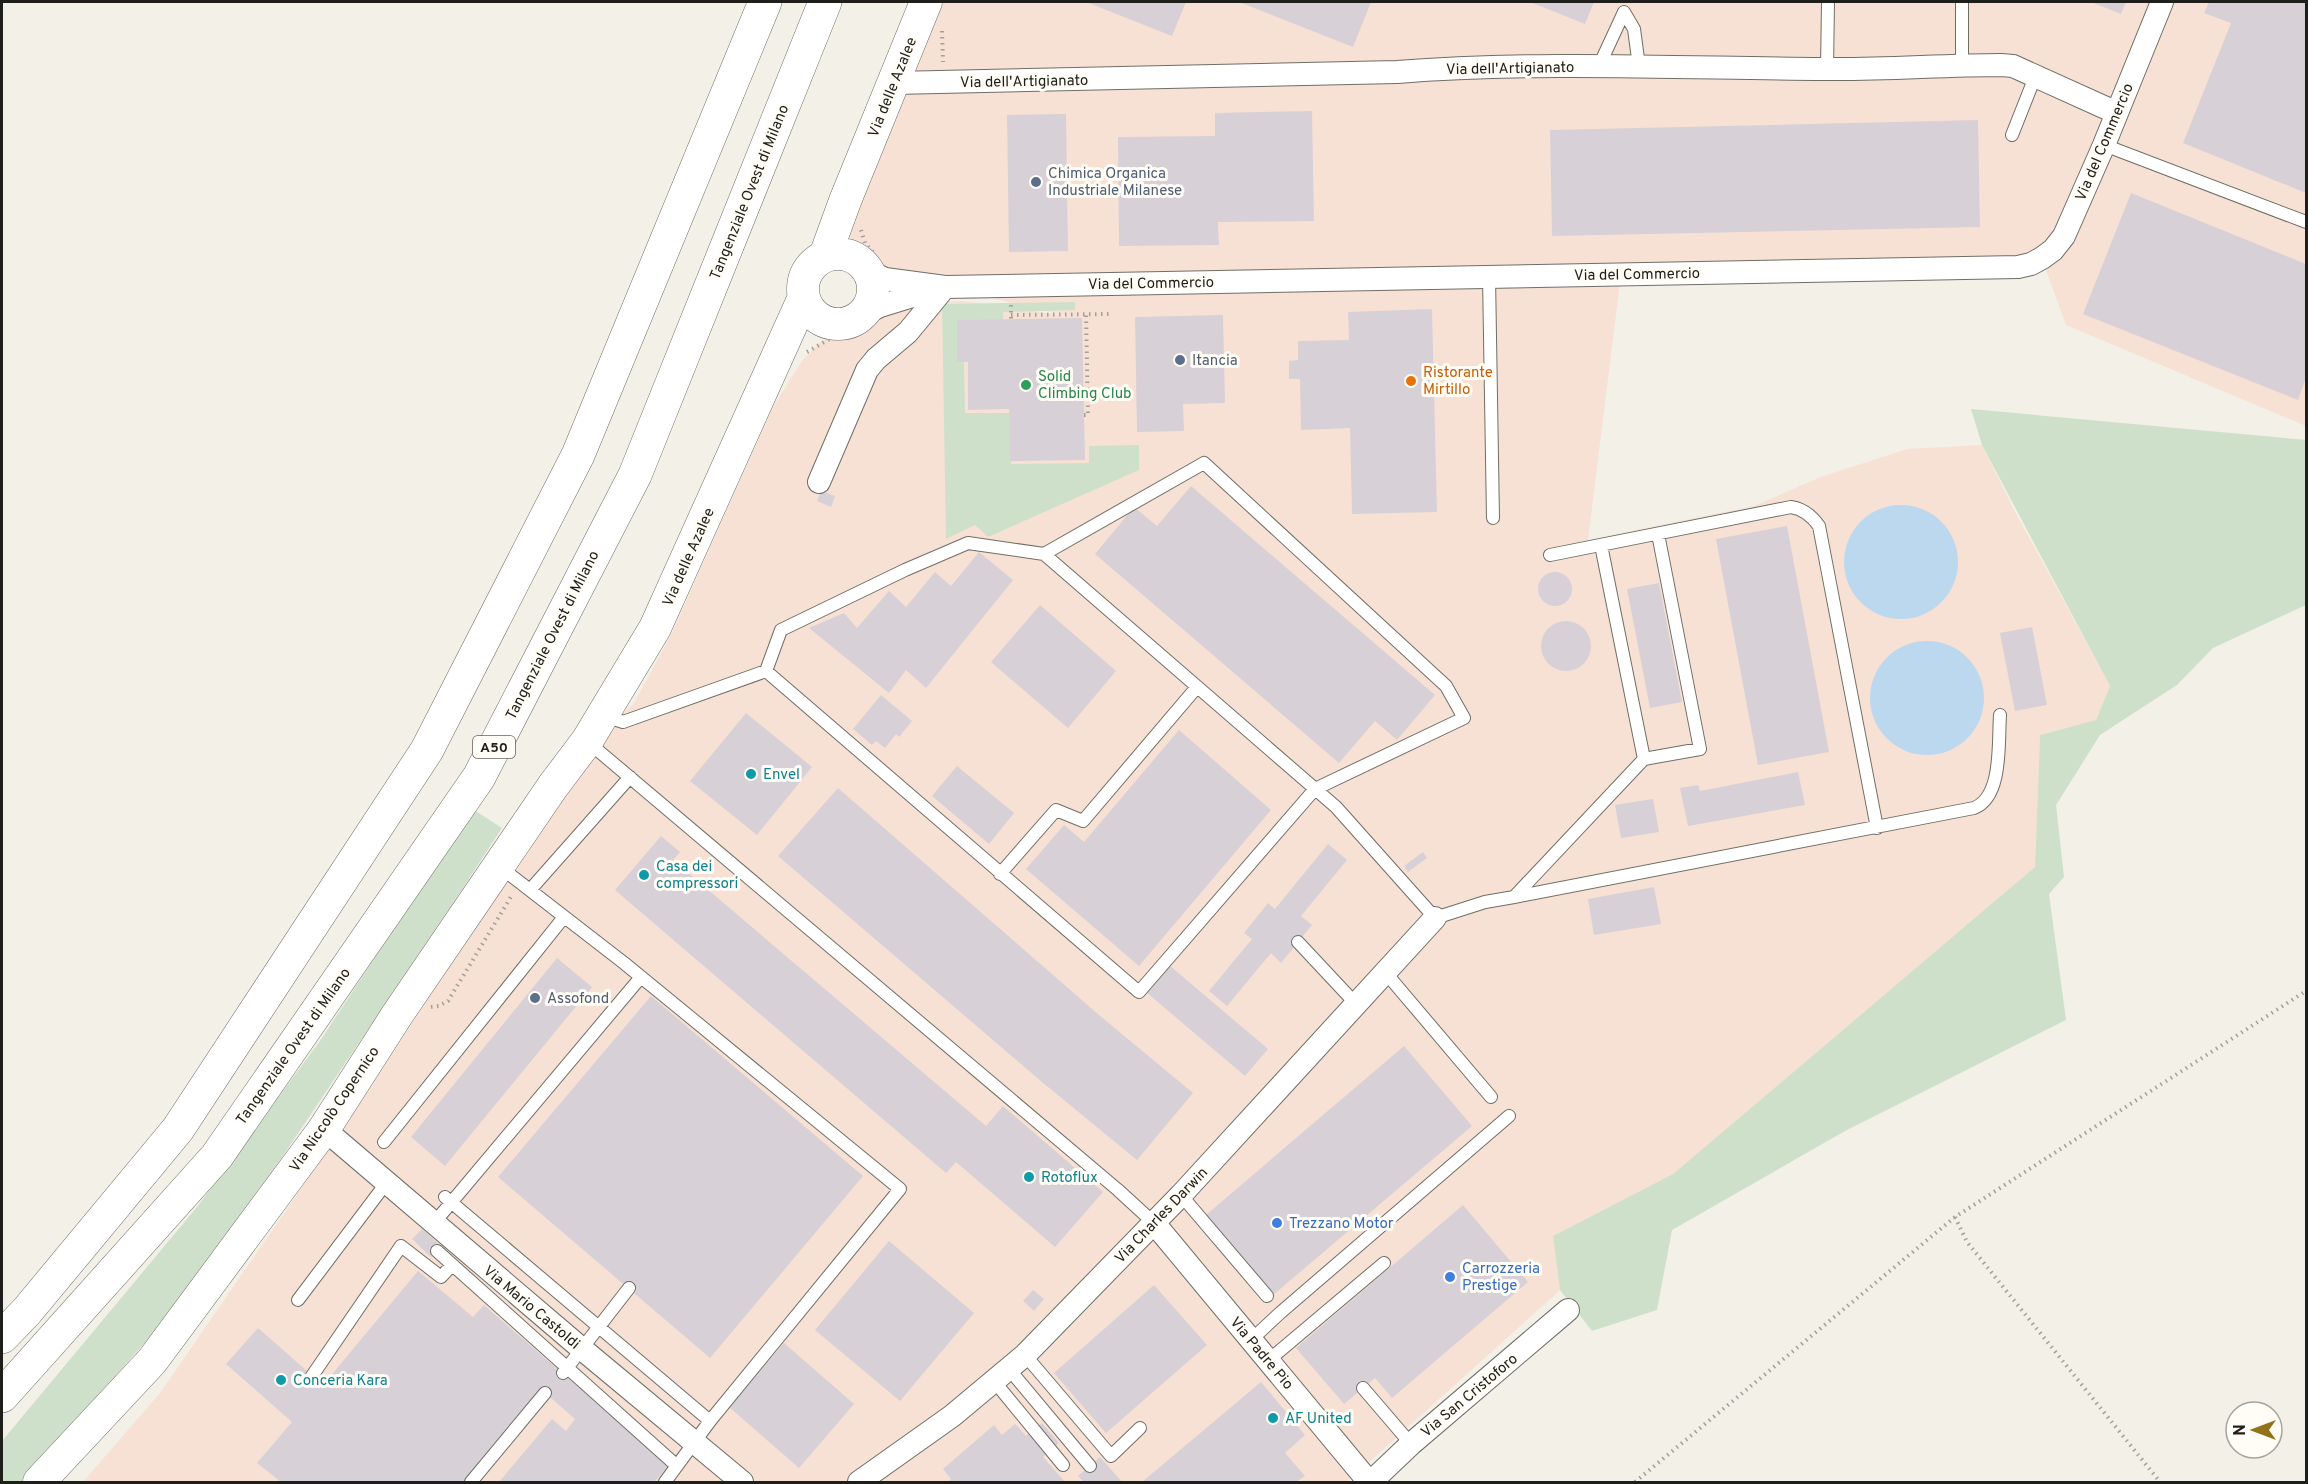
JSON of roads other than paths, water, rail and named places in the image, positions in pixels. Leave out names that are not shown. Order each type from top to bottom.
[{"type":"highway","points":[[2,1337],[27,1311],[178,1128],[427,750],[578,455],[765,2]]},
{"type":"highway","name":"Tangenziale Ovest di Milano","points":[[2,1396],[217,1156],[479,777],[635,475],[825,2]]},
{"type":"street","name":"Via delle Azalee","points":[[854,260],[857,173],[926,2]]},
{"type":"street","name":"Via del Commercio","points":[[854,260],[892,280],[945,286],[2018,267],[2031,264],[2053,250],[2064,236],[2104,146],[2162,2]]},
{"type":"street","name":"Via dell'Artigianato","points":[[894,83],[1599,66],[1827,69],[1962,65],[2013,66],[2117,113]]},
{"type":"street","points":[[854,260],[873,283],[873,294],[869,306],[859,323],[844,324],[824,321],[808,307],[804,297],[803,282],[806,275],[810,267],[854,260]]},
{"type":"street","name":"Via del Commercio","points":[[859,323],[897,299],[945,286]]},
{"type":"street","points":[[819,482],[867,370],[876,359],[908,332],[945,286]]},
{"type":"street","name":"Via delle Azalee","points":[[595,728],[655,628],[804,297]]},
{"type":"street","name":"Via delle Azalee","points":[[762,393],[824,321]]},
{"type":"street","name":"Via Niccolò Copernico","points":[[39,1482],[152,1361],[324,1128],[397,1016],[516,880],[553,786],[595,728]]},
{"type":"street","name":"Via Charles Darwin","points":[[859,1482],[952,1416],[1009,1368],[1181,1195],[1435,918]]},
{"type":"street","name":"Via Mario Castoldi","points":[[324,1128],[582,1349],[742,1482]]},
{"type":"street","name":"Via Padre Pio","points":[[1154,1223],[1370,1482]]},
{"type":"street","name":"Via San Cristoforo","points":[[1370,1482],[1411,1444],[1569,1310]]},
{"type":"lane","points":[[1827,69],[1828,2]]},
{"type":"lane","points":[[1962,2],[1962,65]]},
{"type":"lane","points":[[1599,66],[1626,7]]},
{"type":"lane","points":[[1626,7],[1634,30],[1639,66]]},
{"type":"lane","points":[[2012,135],[2035,77]]},
{"type":"lane","points":[[2104,146],[2307,222]]},
{"type":"lane","points":[[1489,276],[1493,519]]},
{"type":"lane","points":[[766,671],[1139,993],[1315,789],[1464,717],[1446,686],[1204,463],[1044,554]]},
{"type":"lane","points":[[1550,555],[1791,507],[1799,508],[1814,519],[1819,526],[1877,828]]},
{"type":"lane","points":[[1514,897],[1644,759],[1700,749],[1658,534]]},
{"type":"lane","points":[[766,671],[781,630],[905,570],[968,543],[1044,554],[1336,807],[1435,918],[1485,902],[1877,828],[1981,806],[1993,791],[2000,716]]},
{"type":"lane","points":[[1601,545],[1644,759]]},
{"type":"lane","points":[[766,671],[623,722],[610,720],[595,728],[630,777],[1154,1223]]},
{"type":"lane","points":[[1000,874],[1056,810],[1083,821],[1197,687]]},
{"type":"lane","points":[[630,777],[516,880],[641,977],[778,1097],[900,1189],[710,1421],[665,1482]]},
{"type":"lane","points":[[384,1142],[564,917]]},
{"type":"lane","points":[[1298,942],[1356,1004]]},
{"type":"lane","points":[[1385,972],[1491,1097]]},
{"type":"lane","points":[[434,1223],[449,1200],[641,977]]},
{"type":"lane","points":[[1251,1340],[1280,1312],[1509,1116]]},
{"type":"lane","points":[[298,1300],[387,1182]]},
{"type":"lane","points":[[1181,1195],[1267,1296]]},
{"type":"lane","points":[[449,1200],[710,1421]]},
{"type":"lane","points":[[312,1376],[401,1246],[441,1277],[452,1265]]},
{"type":"lane","points":[[437,1251],[565,1370],[677,1466]]},
{"type":"lane","points":[[1269,1360],[1384,1263]]},
{"type":"lane","points":[[565,1370],[629,1288]]},
{"type":"lane","points":[[1009,1368],[1111,1456],[1140,1428]]},
{"type":"lane","points":[[1009,1368],[1090,1466]]},
{"type":"lane","points":[[1009,1368],[1060,1468],[1077,1451]]},
{"type":"lane","points":[[1363,1388],[1411,1444]]},
{"type":"lane","points":[[471,1482],[545,1393]]},
{"type":"water","points":[[1901,505],[1923,509],[1941,522],[1954,540],[1958,562],[1954,584],[1941,602],[1923,615],[1901,619],[1879,615],[1861,602],[1848,584],[1844,562],[1848,540],[1861,522],[1879,509]]},
{"type":"water","points":[[1927,641],[1949,645],[1967,658],[1980,676],[1984,698],[1980,720],[1967,738],[1949,751],[1927,755],[1905,751],[1887,738],[1874,720],[1870,698],[1874,676],[1887,658],[1905,645]]},
{"type":"place","name":"Chimica Organica Industriale Milanese","points":[[1036,182]]},
{"type":"place","name":"Itancia","points":[[1180,360]]},
{"type":"place","name":"Ristorante Mirtillo","points":[[1411,381]]},
{"type":"place","name":"Solid Climbing Club","points":[[1026,385]]},
{"type":"place","name":"Envel","points":[[751,774]]},
{"type":"place","name":"Casa dei compressori","points":[[644,875]]},
{"type":"place","name":"Assofond","points":[[535,998]]},
{"type":"place","name":"Rotoflux","points":[[1029,1177]]},
{"type":"place","name":"Trezzano Motor","points":[[1277,1223]]},
{"type":"place","name":"Carrozzeria Prestige","points":[[1450,1277]]},
{"type":"place","name":"Conceria Kara","points":[[281,1380]]},
{"type":"place","name":"AF United","points":[[1273,1418]]}]
